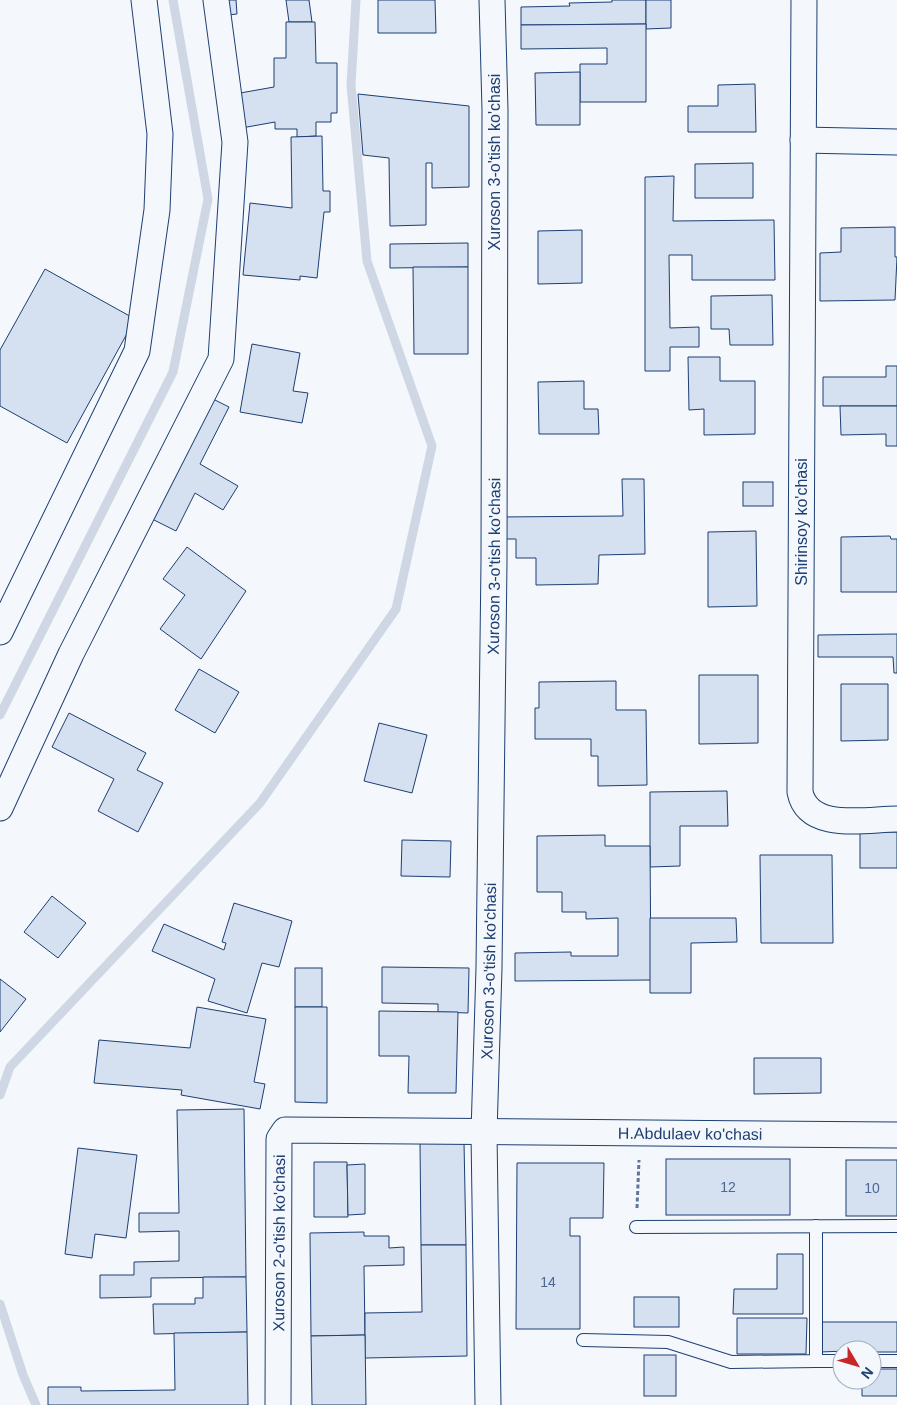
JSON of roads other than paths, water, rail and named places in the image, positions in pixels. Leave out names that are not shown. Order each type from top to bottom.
[{"type":"street","points":[[0,632],[138,351],[157,210],[160,134],[144,0]]},
{"type":"street","points":[[0,808],[71,654],[221,359],[236,142],[216,0]]},
{"type":"street","name":"Xuroson 3-o'tish ko'chasi","points":[[488,1405],[484,1133],[489,968],[494,561],[495,110],[492,0]]},
{"type":"street","name":"Shirinsoy ko'chasi","points":[[804,0],[800,792],[802,802],[809,811],[832,820],[897,819]]},
{"type":"street","points":[[803,140],[897,142]]},
{"type":"street","name":"Xuroson 2-o'tish ko'chasi","points":[[278,1405],[279,1139],[282,1134],[289,1129],[484,1133]]},
{"type":"street","name":"H.Abdulaev ko'chasi","points":[[484,1133],[897,1135]]},
{"type":"lane","points":[[816,1226],[816,1361]]},
{"type":"lane","points":[[636,1227],[897,1226]]},
{"type":"lane","points":[[584,1340],[668,1342],[731,1362],[832,1361]]},
{"type":"lane","points":[[882,1361],[897,1361]]},
{"type":"waterway","points":[[0,715],[173,372],[208,199],[173,0]]},
{"type":"waterway","points":[[0,1095],[10,1067],[260,803],[396,609],[432,446],[367,261],[351,85],[356,0]]},
{"type":"waterway","points":[[0,1304],[23,1375],[36,1405]]}]
